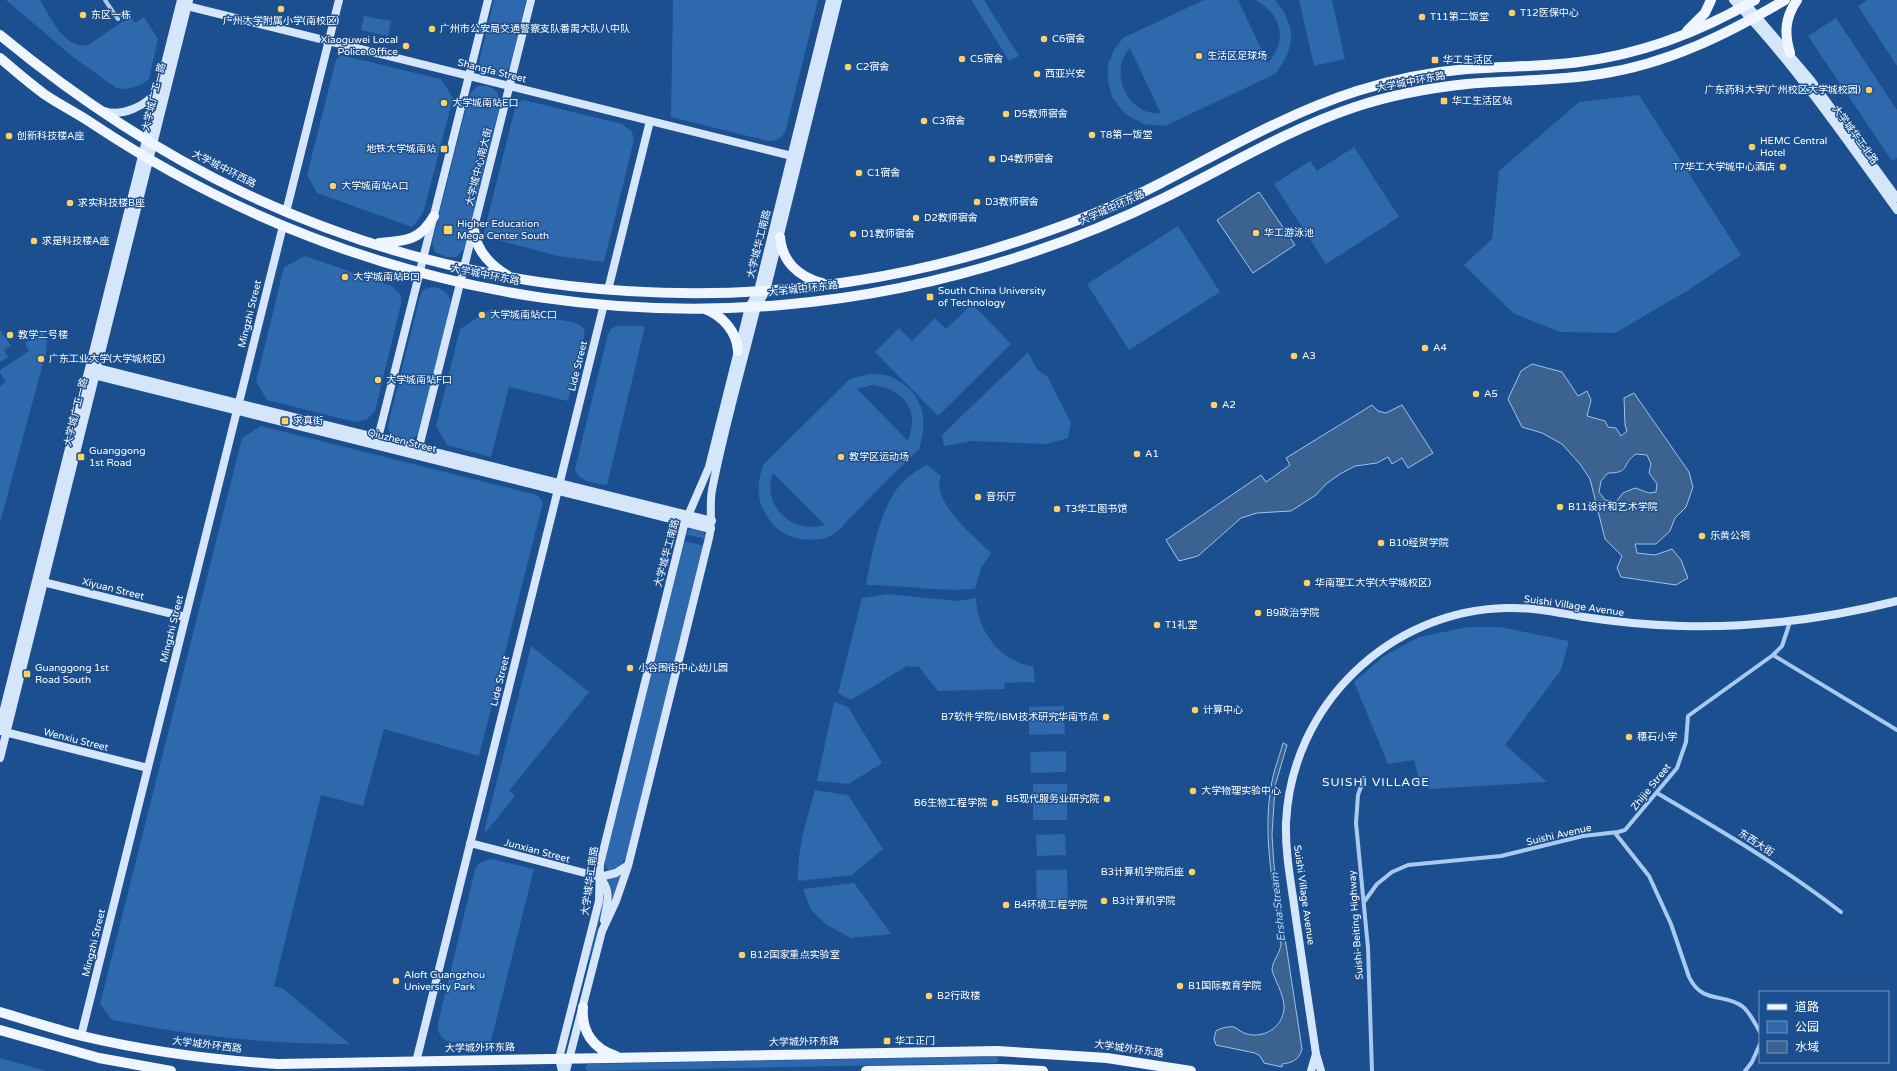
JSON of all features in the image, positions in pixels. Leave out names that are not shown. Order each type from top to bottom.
[{"type":"main road","points":[[1680,37],[1702,18],[1711,0]]},
{"type":"main road","name":"大学城中环东路","points":[[419,273],[460,283],[519,294],[604,304],[701,308],[808,302],[884,291],[982,268],[1087,233],[1182,189],[1302,128],[1376,101],[1426,89],[1454,85],[1559,79],[1618,71],[1657,61],[1689,50],[1754,18],[1785,0]]},
{"type":"main road","points":[[1790,53],[1786,40],[1785,27],[1790,11],[1797,0]]},
{"type":"main road","name":"大学城中环东路","points":[[464,269],[511,278],[608,290],[681,294],[762,291],[826,284],[909,271],[1000,247],[1081,219],[1118,204],[1296,114],[1372,87],[1424,75],[1452,71],[1558,64],[1592,60],[1638,51],[1680,37],[1747,3]]},
{"type":"main road","name":"大学城中环西路","points":[[0,35],[64,86],[149,142],[207,174],[286,212],[373,244],[423,259],[464,269]]},
{"type":"main road","points":[[0,58],[44,94],[146,157],[231,203],[283,226],[353,253],[419,273]]},
{"type":"main road","points":[[1204,161],[1205,169],[1210,174]]},
{"type":"main road","points":[[1175,176],[1181,181],[1182,189]]},
{"type":"main road","points":[[373,244],[404,241],[414,238],[425,229],[434,216]]},
{"type":"main road","points":[[474,230],[478,247],[485,257],[511,278]]},
{"type":"main road","points":[[780,237],[782,250],[794,269],[807,277],[826,284]]},
{"type":"main road","points":[[701,308],[713,312],[724,321],[736,340],[738,350]]},
{"type":"main road","points":[[583,1007],[582,1022],[590,1040],[608,1053],[621,1058]]},
{"type":"main road","name":"大学城外环西路","points":[[0,1012],[81,1036],[175,1054],[242,1062],[302,1064],[416,1062]]},
{"type":"main road","points":[[0,1030],[69,1050],[154,1069],[171,1071]]},
{"type":"main road","points":[[1002,1051],[1005,1062],[1002,1069]]},
{"type":"main road","name":"大学城外环东路","points":[[416,1062],[564,1058],[1002,1051],[1080,1055],[1191,1071]]},
{"type":"main road","points":[[1131,1071],[1136,1064],[1142,1063]]},
{"type":"main road","points":[[866,1071],[1002,1069],[1043,1071]]},
{"type":"street","points":[[105,0],[118,19]]},
{"type":"street","points":[[286,212],[339,0]]},
{"type":"street","points":[[377,441],[488,0]]},
{"type":"street","name":"大学城中心南大街","points":[[418,452],[531,0]]},
{"type":"street","name":"大学城华工南路","points":[[762,291],[795,157],[830,0]]},
{"type":"street","name":"大学城华工南路","points":[[562,1071],[599,901],[600,864],[686,519],[709,467],[738,350],[753,306],[762,291],[780,237],[795,157],[838,0]]},
{"type":"street","name":"大学城华工北路","points":[[1733,0],[1747,3],[1754,18],[1805,84],[1897,210]]},
{"type":"street","name":"Shangfa Street","points":[[184,3],[329,41],[795,157]]},
{"type":"street","name":"大学城广工一路","points":[[0,758],[3,732],[146,157],[159,86],[184,3]]},
{"type":"street","name":"大学城广工一路","points":[[149,142],[184,3]]},
{"type":"street","name":"大学城华工北路","points":[[1754,18],[1790,53],[1897,198]]},
{"type":"street","points":[[99,109],[114,113],[134,108],[150,98],[159,86]]},
{"type":"street","points":[[608,290],[650,121]]},
{"type":"street","name":"Mingzhi Street","points":[[81,1036],[283,226]]},
{"type":"street","name":"Lide Street","points":[[416,1062],[604,304]]},
{"type":"street","name":"大学城华工南路","points":[[566,1071],[564,1058],[583,1007],[602,931],[616,901],[628,865],[711,525],[712,489],[753,306]]},
{"type":"street","name":"Qiuzhen Street","points":[[93,370],[711,525]]},
{"type":"street","name":"大学城广工一路","points":[[0,725],[40,581]]},
{"type":"street","name":"Xiyuan Street","points":[[40,581],[185,617]]},
{"type":"street","name":"Suishi Village Avenue","points":[[1321,1071],[1316,1054],[1288,860],[1286,831],[1287,808],[1295,770],[1312,727],[1335,692],[1351,674],[1372,655],[1397,638],[1419,627],[1453,615],[1484,609],[1532,609],[1622,622],[1704,627],[1797,621],[1846,613],[1897,600]]},
{"type":"street","points":[[1790,624],[1782,646],[1773,655],[1897,730]]},
{"type":"street","name":"Zhijie Street","points":[[1615,833],[1627,828],[1675,771],[1687,738],[1688,716],[1773,655]]},
{"type":"street","name":"Wenxiu Street","points":[[3,732],[148,768]]},
{"type":"street","name":"Suishi-Beiting Highway","points":[[1364,778],[1358,795],[1356,823],[1368,948],[1372,1071]]},
{"type":"street","name":"东西大街","points":[[1657,793],[1739,841],[1805,884],[1842,912]]},
{"type":"street","points":[[1615,833],[1649,876],[1671,924],[1689,977],[1700,992],[1740,1005],[1746,1010],[1759,1030]]},
{"type":"street","name":"Suishi Avenue","points":[[1364,902],[1377,884],[1392,872],[1408,865],[1501,856],[1583,836],[1615,833]]},
{"type":"street","name":"Junxian Street","points":[[470,843],[600,877]]},
{"type":"street","points":[[602,931],[608,895],[604,883],[600,877],[616,873],[628,865]]},
{"type":"street","points":[[1745,1071],[1752,1062],[1759,1046]]},
{"type":"street","name":"Suishi Village Avenue","points":[[1311,1071],[1316,1054]]},
{"type":"green space","points":[[6,0],[40,0],[53,23],[65,37],[79,45],[88,45],[131,16],[135,23],[144,17],[158,39],[149,79],[142,84],[133,87],[124,89],[116,88],[73,57]]},
{"type":"green space","points":[[494,0],[526,0],[510,66],[505,73],[495,77],[483,71],[479,62]]},
{"type":"green space","points":[[673,0],[818,0],[786,129],[781,137],[777,140],[768,141],[671,117]]},
{"type":"green space","points":[[984,0],[1019,56],[1009,61],[972,1]]},
{"type":"green space","name":"生活区足球场","points":[[1204,0],[1238,0],[1268,63],[1278,45],[1280,37],[1279,28],[1271,13],[1255,0],[1275,0],[1287,19],[1291,37],[1287,55],[1275,74],[1165,126],[1144,124],[1125,114],[1112,97],[1108,82],[1108,65],[1114,50],[1123,38]],"holes":[[[1130,48],[1161,114],[1145,111],[1137,106],[1125,92],[1122,83],[1121,65],[1124,56]]]},
{"type":"green space","points":[[1299,0],[1332,0],[1345,59],[1314,66]]},
{"type":"green space","points":[[1867,0],[1897,0],[1897,66],[1858,6]]},
{"type":"green space","points":[[364,16],[391,21],[388,36],[361,30]]},
{"type":"green space","points":[[1836,18],[1897,110],[1897,158],[1892,161],[1808,36]]},
{"type":"green space","points":[[340,55],[441,79],[453,98],[424,210],[412,227],[317,193],[307,175],[336,60]]},
{"type":"green space","points":[[478,86],[487,86],[495,90],[499,96],[500,105],[464,250],[456,257],[446,257],[435,252],[432,243],[469,96]]},
{"type":"green space","points":[[1639,95],[1741,255],[1687,291],[1615,333],[1560,332],[1513,313],[1464,265],[1492,239],[1499,171],[1579,102]]},
{"type":"green space","points":[[524,100],[622,124],[632,132],[634,140],[604,262],[558,256],[483,236],[515,108],[518,103]]},
{"type":"green space","points":[[1354,147],[1399,217],[1326,264],[1274,184],[1310,161],[1317,171]]},
{"type":"green space","points":[[1178,226],[1220,292],[1129,350],[1087,284]]},
{"type":"green space","points":[[305,256],[392,286],[401,295],[401,304],[375,411],[366,420],[355,422],[267,400],[256,382],[284,267]]},
{"type":"green space","points":[[433,287],[440,289],[448,295],[450,298],[450,305],[419,433],[411,439],[400,440],[391,435],[388,425],[420,296],[424,289]]},
{"type":"green space","points":[[972,304],[1011,344],[938,416],[875,352],[899,328],[912,341],[935,318],[946,329]]},
{"type":"green space","points":[[491,309],[573,322],[582,326],[585,333],[568,401],[509,387],[491,457],[447,445],[436,426],[460,329]]},
{"type":"green space","points":[[616,326],[645,326],[607,485],[588,481],[580,477],[575,469],[608,334],[611,329]]},
{"type":"green space","points":[[0,330],[11,346],[4,350],[8,357],[0,362]]},
{"type":"green space","points":[[43,332],[47,342],[46,352],[0,523],[0,386],[6,382],[0,373],[0,370],[29,351],[25,343]]},
{"type":"green space","points":[[1028,352],[1037,370],[1047,376],[1071,423],[1068,438],[1046,444],[972,441],[944,446],[942,435]]},
{"type":"green space","name":"教学区运动场","points":[[869,374],[883,375],[891,377],[902,383],[910,390],[917,398],[923,416],[922,438],[919,449],[851,516],[841,528],[832,535],[817,540],[808,540],[799,539],[783,533],[776,528],[762,508],[758,488],[763,465],[850,379]],"holes":[[[872,385],[893,391],[901,396],[906,402],[912,419],[908,441],[857,389]],[[773,473],[824,524],[824,525],[808,527],[799,525],[783,516],[773,501],[771,492]]]},
{"type":"green space","points":[[261,426],[537,495],[543,502],[479,756],[384,729],[363,806],[321,795],[274,986],[282,988],[350,1044],[259,1041],[201,1035],[142,1026],[112,1020],[100,1004],[242,438]]},
{"type":"green space","points":[[927,465],[941,476],[939,486],[942,496],[956,518],[991,553],[981,568],[975,589],[948,590],[866,585],[879,528],[890,500],[897,488],[906,479]]},
{"type":"green space","points":[[691,528],[703,530],[706,539],[685,534]]},
{"type":"green space","points":[[683,541],[705,546],[626,857],[619,868],[610,871],[606,868],[604,863]]},
{"type":"green space","points":[[888,594],[956,601],[976,598],[979,618],[988,636],[1001,652],[1018,662],[1033,666],[1035,682],[1004,683],[1005,689],[938,691],[919,667],[907,666],[851,700],[838,693],[862,598]]},
{"type":"green space","points":[[1468,627],[1500,627],[1569,641],[1561,670],[1505,745],[1547,782],[1429,789],[1424,778],[1419,780],[1414,760],[1388,764],[1354,682],[1384,656],[1419,637]]},
{"type":"green space","points":[[531,646],[589,692],[509,791],[515,796],[485,833],[485,828]]},
{"type":"green space","points":[[834,702],[848,707],[882,763],[849,784],[817,781]]},
{"type":"green space","points":[[1064,706],[1065,734],[1029,735],[1029,707]]},
{"type":"green space","points":[[1066,751],[1066,772],[1031,773],[1030,752]]},
{"type":"green space","points":[[1033,784],[1067,784],[1067,820],[1033,820]]},
{"type":"green space","points":[[815,790],[848,795],[883,849],[852,875],[798,881],[799,858],[805,824]]},
{"type":"green space","points":[[1065,834],[1066,855],[1037,856],[1036,835]]},
{"type":"green space","points":[[491,859],[534,869],[491,1041],[450,1042],[440,1035],[438,1023],[475,870],[479,863]]},
{"type":"green space","points":[[1036,870],[1067,870],[1068,909],[1037,910]]},
{"type":"green space","points":[[621,875],[611,903],[611,892],[608,880]]},
{"type":"green space","points":[[854,883],[891,934],[851,938],[827,925],[811,910],[803,889]]},
{"type":"green space","points":[[604,897],[605,899],[589,961],[588,960]]},
{"type":"green space","points":[[997,1057],[999,1061],[996,1063],[588,1071],[585,1067],[588,1064]]},
{"type":"green space","points":[[0,1058],[46,1071],[0,1071]]},
{"type":"water","name":"华工游泳池","points":[[1259,192],[1295,245],[1253,273],[1217,220]]},
{"type":"water","points":[[1532,364],[1562,372],[1578,396],[1587,391],[1591,400],[1587,416],[1605,421],[1608,427],[1616,428],[1621,436],[1627,431],[1625,425],[1624,398],[1634,393],[1689,472],[1693,487],[1686,507],[1675,518],[1670,531],[1656,544],[1635,544],[1637,553],[1655,555],[1672,549],[1681,560],[1688,578],[1676,585],[1621,577],[1617,568],[1622,556],[1605,539],[1590,479],[1580,464],[1562,444],[1542,433],[1522,427],[1508,399],[1521,371]],"holes":[[[1636,454],[1647,455],[1651,464],[1649,473],[1657,484],[1656,492],[1649,493],[1635,488],[1623,493],[1616,502],[1605,500],[1599,492],[1601,481],[1608,473],[1615,473],[1623,470],[1631,458]]]},
{"type":"water","points":[[1372,405],[1378,411],[1386,413],[1402,405],[1433,453],[1408,468],[1402,458],[1392,464],[1388,457],[1377,463],[1355,466],[1340,474],[1326,484],[1316,495],[1291,511],[1257,513],[1241,518],[1198,556],[1179,561],[1166,540],[1261,475],[1266,482],[1290,465],[1286,458]]},
{"type":"water","name":"Ersha Stream","points":[[1283,743],[1287,745],[1275,786],[1272,835],[1274,866],[1302,1049],[1297,1058],[1292,1062],[1282,1064],[1282,1067],[1264,1063],[1260,1056],[1255,1053],[1216,1045],[1214,1039],[1216,1031],[1227,1027],[1234,1027],[1242,1032],[1254,1035],[1267,1032],[1278,1024],[1283,1012],[1284,1005],[1282,996],[1272,970],[1281,944],[1270,866],[1268,826],[1272,781]]},
{"type":"place","name":"广州大学附属小学(南校区)","points":[[281,9]]},
{"type":"place","name":"T12医保中心","points":[[1512,13]]},
{"type":"place","name":"东区一栋","points":[[83,15]]},
{"type":"place","name":"T11第二饭堂","points":[[1422,17]]},
{"type":"place","name":"广州市公安局交通警察支队番禺大队八中队","points":[[432,29]]},
{"type":"place","name":"C6宿舍","points":[[1044,39]]},
{"type":"place","name":"Xiaoguwei Local Police Office","points":[[406,46]]},
{"type":"place","name":"生活区足球场","points":[[1199,56]]},
{"type":"place","name":"C5宿舍","points":[[962,59]]},
{"type":"place","name":"华工生活区","points":[[1435,60]]},
{"type":"place","name":"C2宿舍","points":[[848,67]]},
{"type":"place","name":"西亚兴安","points":[[1037,74]]},
{"type":"place","name":"广东药科大学(广州校区大学城校园)","points":[[1869,90]]},
{"type":"place","name":"华工生活区站","points":[[1444,101]]},
{"type":"place","name":"大学城南站E口","points":[[444,103]]},
{"type":"place","name":"D5教师宿舍","points":[[1006,114]]},
{"type":"place","name":"C3宿舍","points":[[924,121]]},
{"type":"place","name":"T8第一饭堂","points":[[1092,135]]},
{"type":"place","name":"创新科技楼A座","points":[[9,136]]},
{"type":"place","name":"HEMC Central Hotel","points":[[1752,147]]},
{"type":"place","name":"地铁大学城南站","points":[[444,149]]},
{"type":"place","name":"D4教师宿舍","points":[[992,159]]},
{"type":"place","name":"T7华工大学城中心酒店","points":[[1783,167]]},
{"type":"place","name":"C1宿舍","points":[[859,173]]},
{"type":"place","name":"大学城南站A口","points":[[333,186]]},
{"type":"place","name":"D3教师宿舍","points":[[977,202]]},
{"type":"place","name":"求实科技楼B座","points":[[70,203]]},
{"type":"place","name":"D2教师宿舍","points":[[916,218]]},
{"type":"place","name":"Higher Education Mega Center South","points":[[448,230]]},
{"type":"place","name":"华工游泳池","points":[[1256,233]]},
{"type":"place","name":"D1教师宿舍","points":[[853,234]]},
{"type":"place","name":"求是科技楼A座","points":[[34,241]]},
{"type":"place","name":"大学城南站B口","points":[[345,277]]},
{"type":"place","name":"South China University of Technology","points":[[930,297]]},
{"type":"place","name":"大学城南站C口","points":[[482,315]]},
{"type":"place","name":"教学二号楼","points":[[10,335]]},
{"type":"place","name":"A4","points":[[1425,348]]},
{"type":"place","name":"A3","points":[[1294,356]]},
{"type":"place","name":"广东工业大学(大学城校区)","points":[[41,359]]},
{"type":"place","name":"大学城南站F口","points":[[378,380]]},
{"type":"place","name":"A5","points":[[1476,394]]},
{"type":"place","name":"A2","points":[[1214,405]]},
{"type":"place","name":"求真街","points":[[285,421]]},
{"type":"place","name":"A1","points":[[1137,454]]},
{"type":"place","name":"Guanggong 1st Road","points":[[81,457]]},
{"type":"place","name":"教学区运动场","points":[[841,457]]},
{"type":"place","name":"音乐厅","points":[[978,497]]},
{"type":"place","name":"B11设计和艺术学院","points":[[1560,507]]},
{"type":"place","name":"T3华工图书馆","points":[[1057,509]]},
{"type":"place","name":"乐黄公祠","points":[[1702,536]]},
{"type":"place","name":"B10经贸学院","points":[[1381,543]]},
{"type":"place","name":"华南理工大学(大学城校区)","points":[[1307,583]]},
{"type":"place","name":"B9政治学院","points":[[1258,613]]},
{"type":"place","name":"T1礼堂","points":[[1157,625]]},
{"type":"place","name":"小谷围街中心幼儿园","points":[[630,668]]},
{"type":"place","name":"Guanggong 1st Road South","points":[[27,674]]},
{"type":"place","name":"计算中心","points":[[1195,710]]},
{"type":"place","name":"B7软件学院/IBM技术研究华南节点","points":[[1106,717]]},
{"type":"place","name":"穗石小学","points":[[1629,737]]},
{"type":"place","name":"大学物理实验中心","points":[[1193,791]]},
{"type":"place","name":"B5现代服务业研究院","points":[[1107,799]]},
{"type":"place","name":"B6生物工程学院","points":[[995,803]]},
{"type":"place","name":"B3计算机学院后座","points":[[1192,872]]},
{"type":"place","name":"B3计算机学院","points":[[1104,901]]},
{"type":"place","name":"B4环境工程学院","points":[[1006,905]]},
{"type":"place","name":"B12国家重点实验室","points":[[742,955]]},
{"type":"place","name":"Aloft Guangzhou University Park","points":[[396,981]]},
{"type":"place","name":"B1国际教育学院","points":[[1180,986]]},
{"type":"place","name":"B2行政楼","points":[[929,996]]},
{"type":"place","name":"华工正门","points":[[887,1041]]},
{"type":"district","name":"SUISHI VILLAGE","points":[[1376,782]]}]
